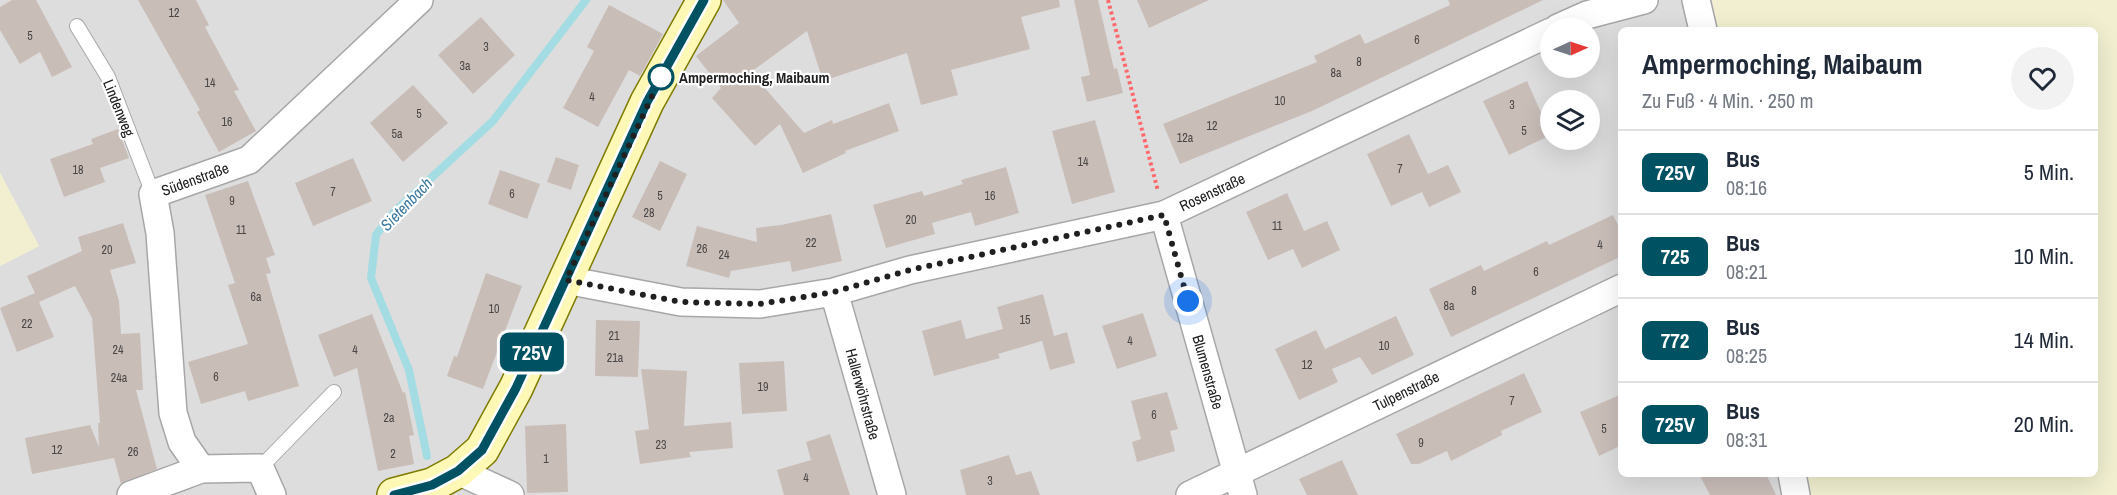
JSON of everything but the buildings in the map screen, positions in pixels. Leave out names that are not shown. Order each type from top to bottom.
[{"type":"main road","points":[[394,495],[432,485],[458,471],[482,450],[516,388],[647,102],[704,0]]},
{"type":"street","name":"Südenstraße","points":[[201,469],[182,442],[173,413],[160,233],[153,194],[249,160],[419,0]]},
{"type":"street","points":[[1580,18],[1644,0]]},
{"type":"street","points":[[1696,0],[1702,27]]},
{"type":"street","name":"Rosenstraße","points":[[566,280],[681,302],[760,304],[834,292],[910,270],[1164,215],[1540,37]]},
{"type":"street","name":"Blumenstraße","points":[[1164,215],[1239,484]]},
{"type":"street","name":"Tulpenstraße","points":[[1190,495],[1239,484],[1618,290]]},
{"type":"street","name":"Hallerwöhrstraße","points":[[834,292],[892,495]]},
{"type":"street","points":[[131,495],[201,469],[260,468],[272,495]]},
{"type":"street","points":[[458,471],[510,495]]},
{"type":"street","points":[[1793,477],[1796,495]]},
{"type":"lane","name":"Lindenweg","points":[[77,26],[108,77],[153,194]]},
{"type":"lane","points":[[260,468],[334,392]]},
{"type":"path","points":[[1108,0],[1164,215]]},
{"type":"shaded area","points":[[0,0],[1712,0],[1717,27],[1618,27],[1618,477],[1808,477],[1811,495],[0,495],[0,266],[39,246],[0,173]]},
{"type":"shaded area","points":[[1712,0],[2117,0],[2117,495],[1811,495],[1808,477],[2098,477],[2098,27],[1717,27]]},
{"type":"shaded area","points":[[0,173],[39,246],[0,266]]},
{"type":"waterway","name":"Sietenbach","points":[[427,456],[409,370],[371,278],[376,235],[393,213],[493,121],[586,0]]},
{"type":"bus line","name":"725V","points":[[394,495],[432,485],[458,471],[482,450],[516,388],[647,102],[704,0]]},
{"type":"place","name":"Ampermoching, Maibaum","points":[[661,77]]},
{"type":"route","points":[[661,77],[647,102],[566,280],[681,302],[760,304],[834,292],[910,270],[1164,215],[1188,301]]}]
